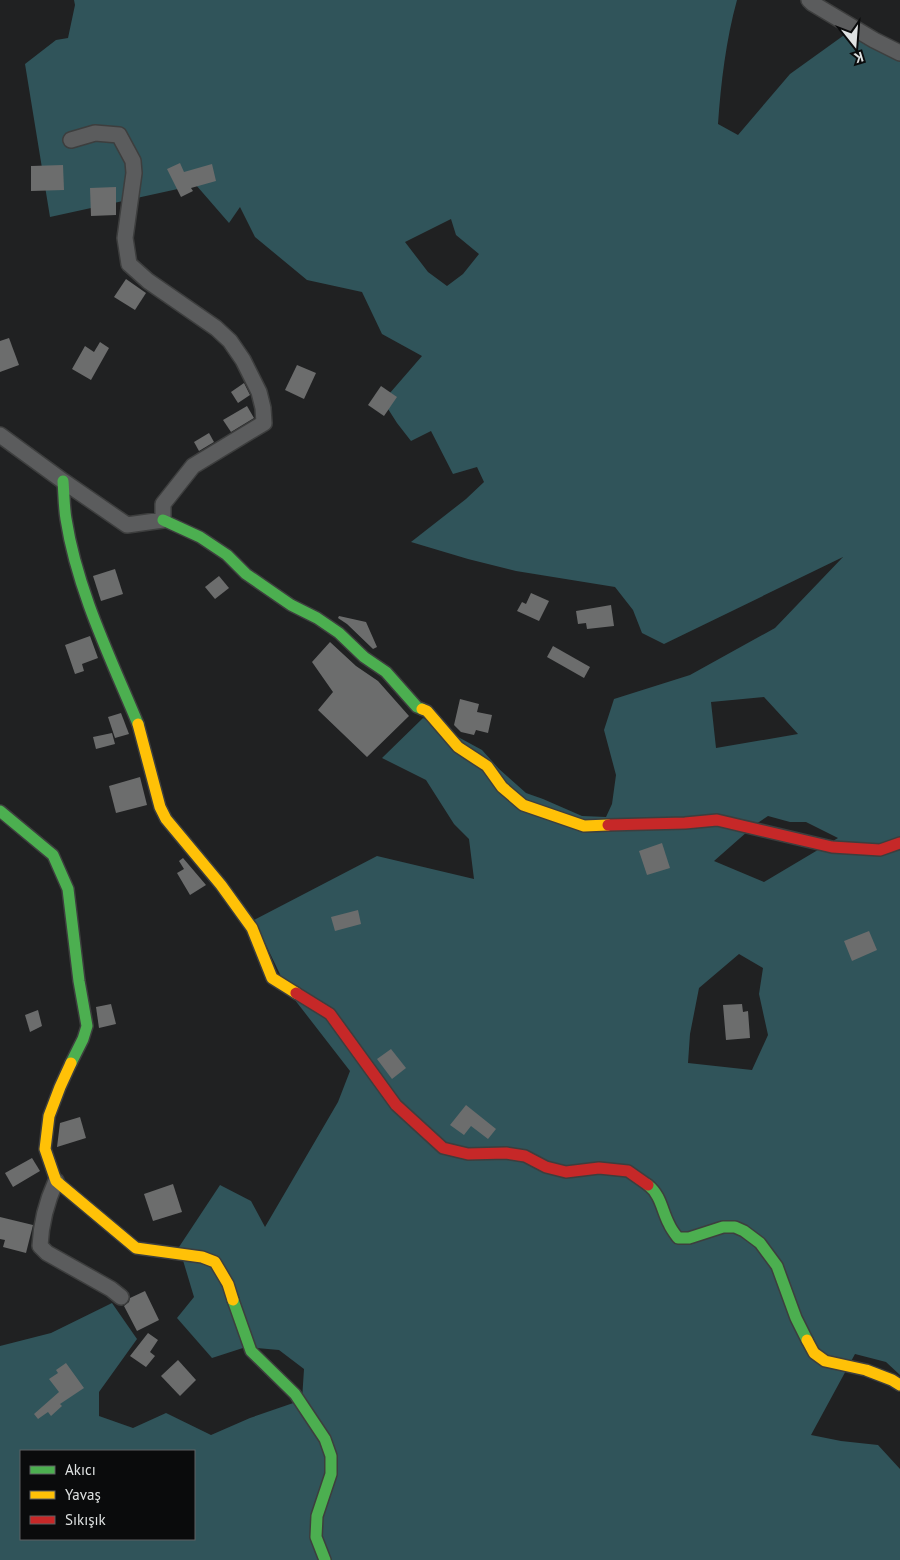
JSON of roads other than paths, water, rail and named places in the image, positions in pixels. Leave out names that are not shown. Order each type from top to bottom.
[{"type":"street","points":[[809,0],[874,40],[900,53]]},
{"type":"street","points":[[71,140],[95,133],[119,135],[133,160],[134,167],[125,238],[129,264],[148,281],[216,328],[230,341],[243,360],[259,392],[263,408],[264,423],[193,466],[163,504],[163,520]]},
{"type":"street","points":[[0,435],[127,525],[163,520],[207,542],[227,555],[246,574],[291,606],[317,618],[339,633],[364,657],[386,672],[418,707],[427,711],[458,747],[488,766],[502,787],[523,805],[584,826],[685,823],[717,820],[832,848],[880,850],[900,843]]},
{"type":"street","points":[[63,481],[66,520],[77,567],[90,606],[138,727],[160,807],[166,819],[221,885],[252,928],[272,978],[330,1014],[396,1106],[444,1148],[468,1154],[506,1153],[525,1156],[546,1168],[566,1172],[599,1168],[628,1171],[652,1188],[661,1202],[668,1225],[678,1238],[689,1238],[724,1227],[735,1227],[744,1231],[760,1243],[777,1266],[796,1318],[814,1353],[825,1361],[866,1370],[900,1385]]},
{"type":"street","points":[[0,811],[53,854],[68,889],[79,981],[87,1026],[83,1039],[60,1087],[50,1116],[45,1149],[56,1181],[136,1248],[202,1257],[215,1262],[228,1284],[251,1351],[295,1394],[325,1439],[331,1456],[331,1474],[317,1516],[316,1537],[325,1560]]},
{"type":"street","points":[[56,1181],[46,1202],[40,1229],[40,1246],[47,1253],[111,1289],[121,1297]]}]
